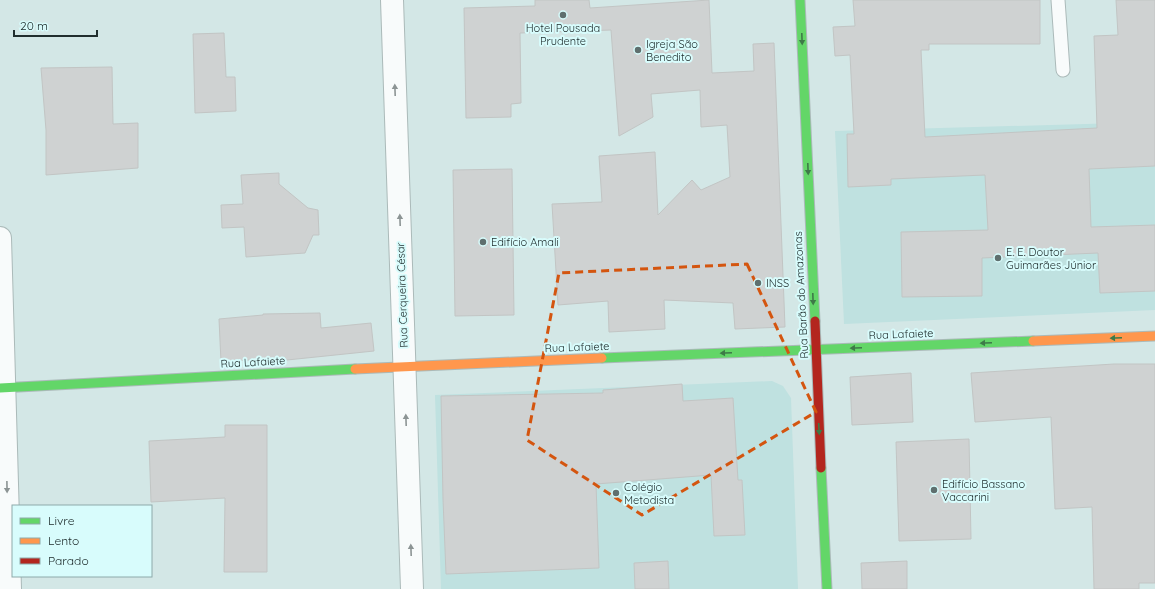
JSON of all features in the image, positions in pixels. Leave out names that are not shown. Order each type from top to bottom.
[{"type":"street","name":"Rua Cerqueira César","points":[[392,0],[412,589]]},
{"type":"street","name":"Rua Barão do Amazonas","points":[[800,0],[827,589]]},
{"type":"street","points":[[0,238],[2,388],[10,589]]},
{"type":"street","name":"Rua Lafaiete","points":[[2,388],[404,366],[1155,336]]},
{"type":"lane","points":[[1058,0],[1063,70]]},
{"type":"highlighted area","points":[[747,264],[816,412],[642,515],[527,440],[559,273]]},
{"type":"shaded area","name":"E. E. Doutor Guimarães Júnior","points":[[1155,122],[1155,310],[844,324],[835,131]]},
{"type":"shaded area","name":"Colégio Metodista","points":[[772,381],[783,386],[791,398],[798,589],[441,589],[435,395]]},
{"type":"building","points":[[535,0],[589,0],[590,8],[709,0],[712,73],[754,71],[753,44],[774,43],[785,327],[735,329],[733,303],[664,300],[665,329],[609,332],[608,301],[558,305],[552,204],[602,202],[599,156],[655,152],[658,215],[692,180],[701,190],[730,177],[727,125],[701,127],[700,90],[651,94],[653,117],[619,136],[611,30],[520,33],[521,103],[511,104],[511,117],[466,118],[464,8],[535,6]]},
{"type":"building","points":[[853,0],[1040,0],[1040,44],[929,44],[929,50],[921,50],[925,137],[1097,128],[1094,36],[1118,35],[1116,0],[1155,0],[1155,166],[1089,169],[1091,227],[1155,225],[1155,291],[1100,293],[1098,253],[982,258],[982,296],[902,297],[901,232],[988,230],[985,175],[891,179],[891,185],[848,187],[847,134],[854,134],[850,55],[835,56],[833,27],[855,26]]},
{"type":"building","points":[[224,33],[226,77],[235,77],[236,111],[195,113],[193,34]]},
{"type":"building","points":[[112,67],[113,124],[138,123],[138,168],[46,175],[46,130],[41,68]]},
{"type":"building","name":"Edifício Amali","points":[[512,169],[514,315],[455,316],[453,170]]},
{"type":"building","points":[[279,173],[279,184],[308,208],[318,210],[319,235],[313,235],[305,253],[246,257],[244,227],[222,228],[221,205],[243,204],[241,175]]},
{"type":"building","points":[[320,313],[321,328],[371,323],[374,351],[287,360],[265,361],[265,359],[221,362],[219,319],[263,314]]},
{"type":"building","points":[[1114,364],[1155,364],[1155,583],[1139,583],[1139,589],[1094,589],[1092,507],[1055,509],[1051,417],[975,422],[971,373]]},
{"type":"building","points":[[911,373],[913,422],[852,425],[850,377]]},
{"type":"building","points":[[682,384],[683,401],[733,398],[738,480],[742,480],[745,535],[714,536],[711,475],[596,484],[599,568],[446,574],[441,396],[603,393],[603,390]]},
{"type":"building","points":[[225,425],[267,425],[267,572],[224,572],[225,498],[151,502],[149,441],[225,437]]},
{"type":"building","name":"Edifício Bassano Vaccarini","points":[[969,439],[971,539],[899,541],[896,442]]},
{"type":"building","points":[[668,561],[669,589],[635,589],[634,563]]},
{"type":"building","points":[[907,561],[907,589],[862,589],[861,563]]},
{"type":"traffic: fast","points":[[800,0],[815,321]]},
{"type":"traffic: fast","points":[[602,358],[1033,341]]},
{"type":"traffic: fast","points":[[0,388],[355,369]]},
{"type":"traffic: fast","points":[[821,468],[827,589]]},
{"type":"traffic: slow","points":[[1033,341],[1155,336]]},
{"type":"traffic: slow","points":[[355,369],[602,358]]},
{"type":"traffic: jam","points":[[815,321],[821,468]]},
{"type":"place","name":"Hotel Pousada Prudente","points":[[563,15]]},
{"type":"place","name":"Igreja São Benedito","points":[[638,50]]},
{"type":"place","name":"Edifício Amali","points":[[483,242]]},
{"type":"place","name":"E. E. Doutor Guimarães Júnior","points":[[998,258]]},
{"type":"place","name":"INSS","points":[[758,283]]},
{"type":"place","name":"Edifício Bassano Vaccarini","points":[[934,490]]},
{"type":"place","name":"Colégio Metodista","points":[[616,493]]}]
